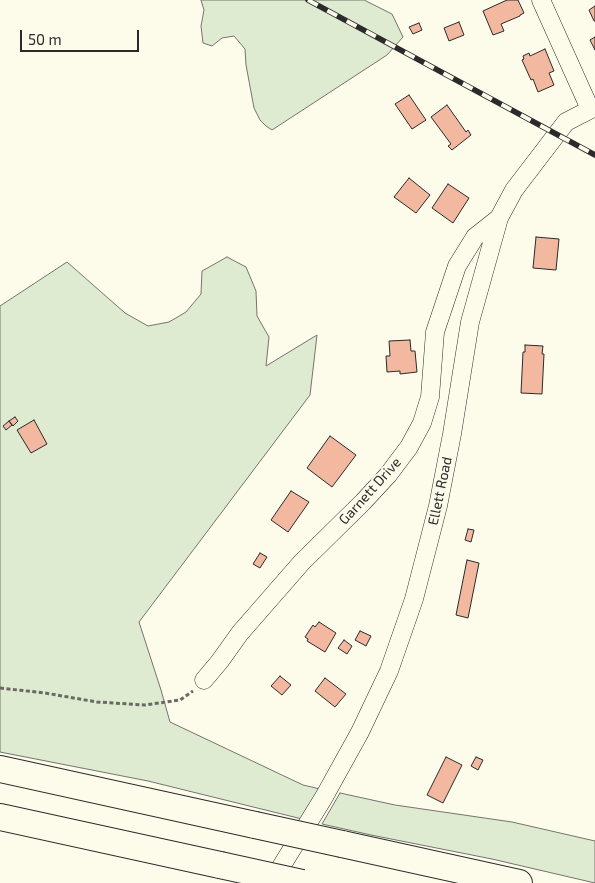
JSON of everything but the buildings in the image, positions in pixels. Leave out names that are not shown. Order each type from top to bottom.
[{"type":"highway","points":[[0,769],[519,883]]},
{"type":"highway","points":[[0,817],[302,883]]},
{"type":"street","points":[[540,0],[592,108]]},
{"type":"street","name":"Ellett Road","points":[[271,883],[324,797],[360,732],[389,670],[414,599],[438,506],[470,322],[499,218],[514,190],[566,122],[592,108]]},
{"type":"street","name":"Garnett Drive","points":[[204,680],[240,633],[302,562],[363,502],[388,475],[409,447],[422,423],[430,397],[435,332],[457,266],[475,237],[499,218]]},
{"type":"path","points":[[0,688],[98,702],[145,705],[180,700],[196,690],[204,680]]},
{"type":"green space","points":[[201,0],[364,0],[392,14],[403,37],[387,55],[272,130],[260,120],[254,108],[245,49],[234,36],[222,38],[212,46],[203,43],[201,26],[204,10]]},
{"type":"green space","points":[[227,257],[246,267],[256,291],[257,316],[269,337],[266,366],[317,335],[310,395],[139,622],[170,722],[303,785],[320,789],[302,819],[148,781],[0,752],[0,306],[67,262],[125,313],[148,326],[169,322],[186,312],[201,294],[202,271]]},
{"type":"green space","points":[[340,793],[395,805],[512,822],[595,841],[595,883],[492,859],[322,824]]},
{"type":"railway","points":[[308,0],[595,155]]}]
